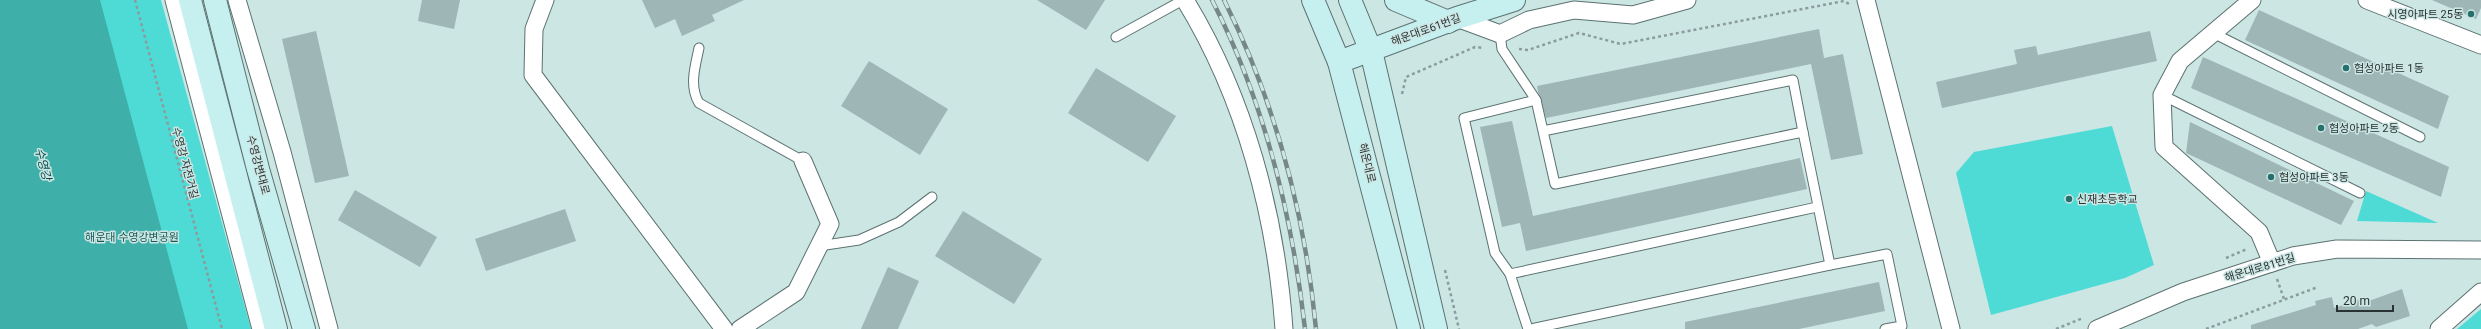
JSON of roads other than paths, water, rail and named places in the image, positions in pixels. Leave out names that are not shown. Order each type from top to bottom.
[{"type":"main road","points":[[190,0],[276,329]]},
{"type":"main road","name":"수영강변대로","points":[[216,0],[258,169],[304,329]]},
{"type":"main road","name":"해운대로","points":[[1313,0],[1339,62],[1409,329]]},
{"type":"main road","points":[[1350,0],[1371,51],[1436,329]]},
{"type":"main road","points":[[1396,0],[1452,20]]},
{"type":"main road","name":"해운대로61번길","points":[[1339,62],[1452,20],[1514,0]]},
{"type":"street","points":[[174,0],[261,329]]},
{"type":"street","points":[[237,0],[282,152],[329,329]]},
{"type":"street","points":[[545,0],[534,29],[532,75],[724,329]]},
{"type":"street","points":[[1184,0],[1208,37],[1234,98],[1258,175],[1272,236],[1284,329]]},
{"type":"street","points":[[1594,0],[1606,13]]},
{"type":"street","points":[[1452,20],[1501,42],[1529,20],[1576,5],[1606,13],[1633,15],[1687,0]]},
{"type":"street","points":[[1866,0],[1951,329]]},
{"type":"street","points":[[2252,0],[2180,61],[2162,95],[2164,147],[2259,232],[2272,263]]},
{"type":"street","points":[[2367,0],[2481,45]]},
{"type":"street","points":[[740,329],[796,292],[830,224],[804,161]]},
{"type":"street","name":"해운대로81번길","points":[[2097,329],[2183,292],[2293,256],[2337,249],[2481,250]]},
{"type":"street","points":[[2439,329],[2481,292]]},
{"type":"lane","points":[[1116,38],[1184,0]]},
{"type":"lane","points":[[2213,34],[2420,137]]},
{"type":"lane","points":[[1501,42],[1536,100],[1555,184],[1803,132]]},
{"type":"lane","points":[[699,48],[694,71],[693,93],[699,103],[804,161]]},
{"type":"lane","points":[[1543,132],[1793,80],[1817,207],[1830,265]]},
{"type":"lane","points":[[2162,95],[2360,193]]},
{"type":"lane","points":[[1528,329],[1510,274],[1495,253],[1464,118],[1536,100]]},
{"type":"lane","points":[[819,246],[859,240],[899,222],[932,197]]},
{"type":"lane","points":[[1510,274],[1817,207]]},
{"type":"lane","points":[[1531,329],[1887,254],[1902,326],[1885,329]]},
{"type":"water","name":"수영강","points":[[0,0],[100,0],[188,329],[0,329]]},
{"type":"railway","points":[[1212,0],[1231,39],[1247,79],[1274,160],[1292,244],[1305,329]]},
{"type":"railway","points":[[1224,0],[1259,79],[1285,160],[1296,202],[1304,244],[1316,329]]},
{"type":"place","name":"시영아파트 25동","points":[[2471,14]]},
{"type":"place","name":"협성아파트 1동","points":[[2346,68]]},
{"type":"place","name":"협성아파트 2동","points":[[2321,128]]},
{"type":"place","name":"협성아파트 3동","points":[[2271,177]]},
{"type":"place","name":"신재초등학교","points":[[2069,199]]},
{"type":"park label","name":"해운대 수영강변공원","points":[[132,237]]}]
